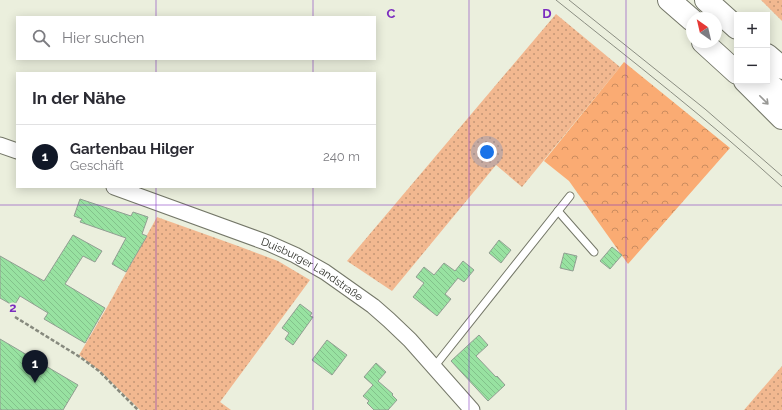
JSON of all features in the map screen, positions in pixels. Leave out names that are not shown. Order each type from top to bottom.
[{"type":"highway","points":[[706,0],[734,25]]},
{"type":"highway","points":[[679,9],[682,24],[686,28]]},
{"type":"highway","points":[[722,45],[734,55]]},
{"type":"highway","points":[[770,46],[782,54]]},
{"type":"highway","points":[[709,48],[734,70]]},
{"type":"highway","points":[[770,58],[782,68]]},
{"type":"highway","points":[[748,84],[782,118]]},
{"type":"highway","points":[[769,84],[782,95]]},
{"type":"street","points":[[0,145],[16,151]]},
{"type":"street","name":"Duisburger Landstraße","points":[[117,188],[268,243],[294,255],[324,272],[373,306],[410,340],[472,410]]},
{"type":"lane","points":[[434,366],[570,196]]},
{"type":"lane","points":[[558,211],[594,252]]},
{"type":"path","points":[[15,317],[80,357],[99,371],[138,410]]},
{"type":"shaded area","points":[[761,0],[782,0],[782,21]]},
{"type":"shaded area","points":[[556,14],[620,67],[522,187],[496,165],[392,291],[347,261]]},
{"type":"shaded area","points":[[157,217],[278,261],[310,280],[220,402],[231,410],[140,410],[100,371],[79,355]]},
{"type":"shaded area","points":[[782,366],[782,410],[744,410]]},
{"type":"green space","points":[[624,62],[730,148],[628,264],[569,181],[544,161]]},
{"type":"building","points":[[80,199],[131,216],[133,212],[148,217],[142,234],[147,236],[126,272],[112,264],[126,238],[80,222],[82,219],[74,216]]},
{"type":"building","points":[[73,235],[102,251],[95,262],[83,256],[65,284],[105,308],[85,343],[44,319],[48,313],[20,296],[14,306],[0,298],[0,256],[44,281]]},
{"type":"building","points":[[499,240],[511,250],[501,263],[489,253]]},
{"type":"building","points":[[612,247],[622,255],[610,269],[600,261]]},
{"type":"building","points":[[564,253],[577,256],[573,271],[560,268]]},
{"type":"building","points":[[463,261],[474,270],[464,282],[458,278],[445,294],[451,299],[437,316],[413,297],[424,283],[416,277],[424,267],[434,275],[444,263],[455,271]]},
{"type":"building","points":[[300,304],[312,313],[310,316],[313,317],[293,345],[285,339],[289,333],[282,328]]},
{"type":"building","points":[[479,335],[488,345],[476,356],[505,385],[488,401],[451,361]]},
{"type":"building","points":[[0,339],[78,385],[63,410],[0,410]]},
{"type":"building","points":[[327,340],[347,355],[332,375],[312,360]]},
{"type":"building","points":[[376,363],[386,372],[378,381],[393,394],[392,395],[397,400],[388,410],[374,410],[367,403],[369,401],[363,396],[373,385],[364,377]]},
{"type":"tram line","points":[[556,0],[699,115],[782,187]]},
{"type":"tram line","points":[[569,0],[705,109],[782,176]]},
{"type":"place","name":"Gartenbau Hilger","points":[[35,383]]}]
